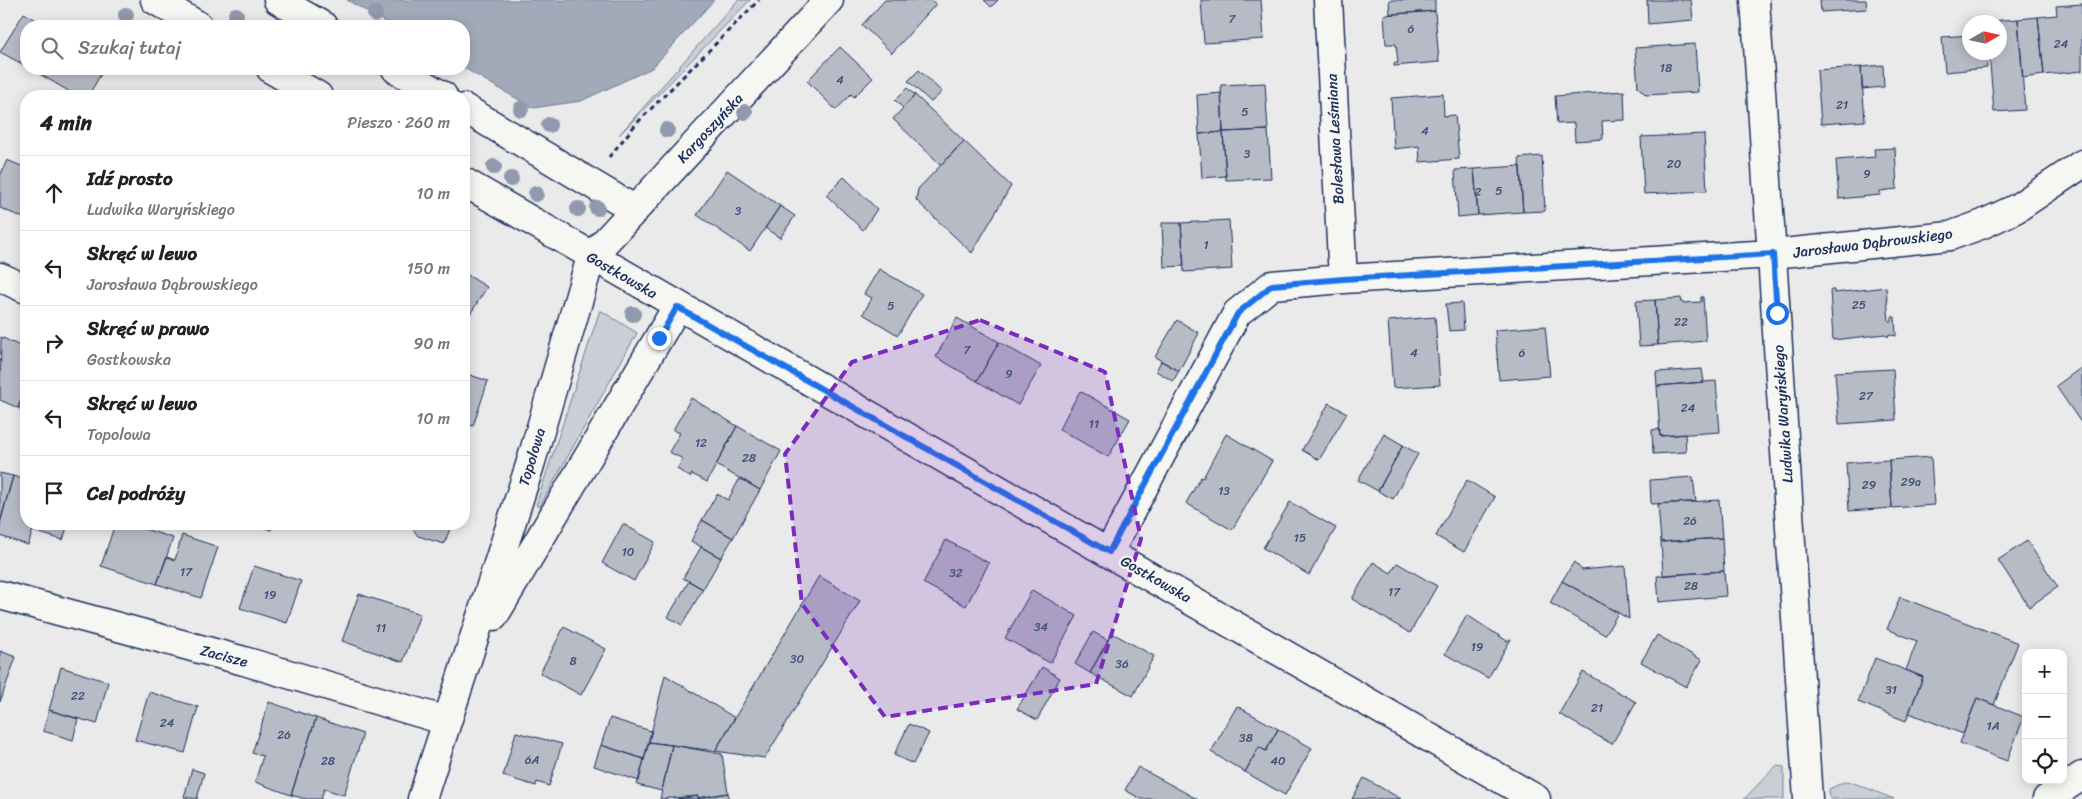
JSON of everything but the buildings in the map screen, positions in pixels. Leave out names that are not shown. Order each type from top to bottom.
[{"type":"street","points":[[154,0],[189,20]]},
{"type":"street","points":[[278,0],[313,20]]},
{"type":"street","name":"Kargoszyńska","points":[[591,257],[829,0]]},
{"type":"street","name":"Bolesława Leśmiana","points":[[1328,0],[1343,279]]},
{"type":"street","name":"Ludwika Waryńskiego","points":[[1755,0],[1808,799]]},
{"type":"street","points":[[282,75],[308,90]]},
{"type":"street","points":[[407,75],[433,90]]},
{"type":"street","points":[[470,111],[590,181],[634,209]]},
{"type":"street","name":"Jarosława Dąbrowskiego","points":[[1109,552],[1238,313],[1272,285],[1343,279],[1773,254],[1950,236],[1983,224],[2017,208],[2082,164]]},
{"type":"street","name":"Gostkowska","points":[[470,186],[677,307],[1109,552],[1536,799]]},
{"type":"street","name":"Topolowa","points":[[422,799],[470,656],[530,465],[591,257]]},
{"type":"street","points":[[0,277],[20,286]]},
{"type":"street","name":"Topolowa","points":[[470,656],[677,307]]},
{"type":"street","name":"Zacisze","points":[[0,595],[244,661],[447,721]]},
{"type":"street","points":[[2047,799],[2082,776]]},
{"type":"path","points":[[590,181],[636,124],[759,0]]},
{"type":"highlighted area","points":[[980,320],[1105,372],[1141,539],[1096,684],[885,717],[802,604],[785,454],[852,362]]},
{"type":"shaded area","points":[[738,0],[750,0],[619,135]]},
{"type":"shaded area","points":[[600,310],[637,333],[538,507],[536,505]]},
{"type":"shaded area","points":[[1776,766],[1784,767],[1784,799],[1744,799]]},
{"type":"shaded area","points":[[1844,782],[1854,783],[1894,799],[1830,799],[1829,789]]},
{"type":"water","points":[[347,0],[714,0],[652,68],[581,101],[533,108],[470,71],[470,20],[382,20]]},
{"type":"route","points":[[659,338],[677,307],[1109,552],[1238,313],[1272,285],[1343,279],[1773,254],[1777,313]]}]
